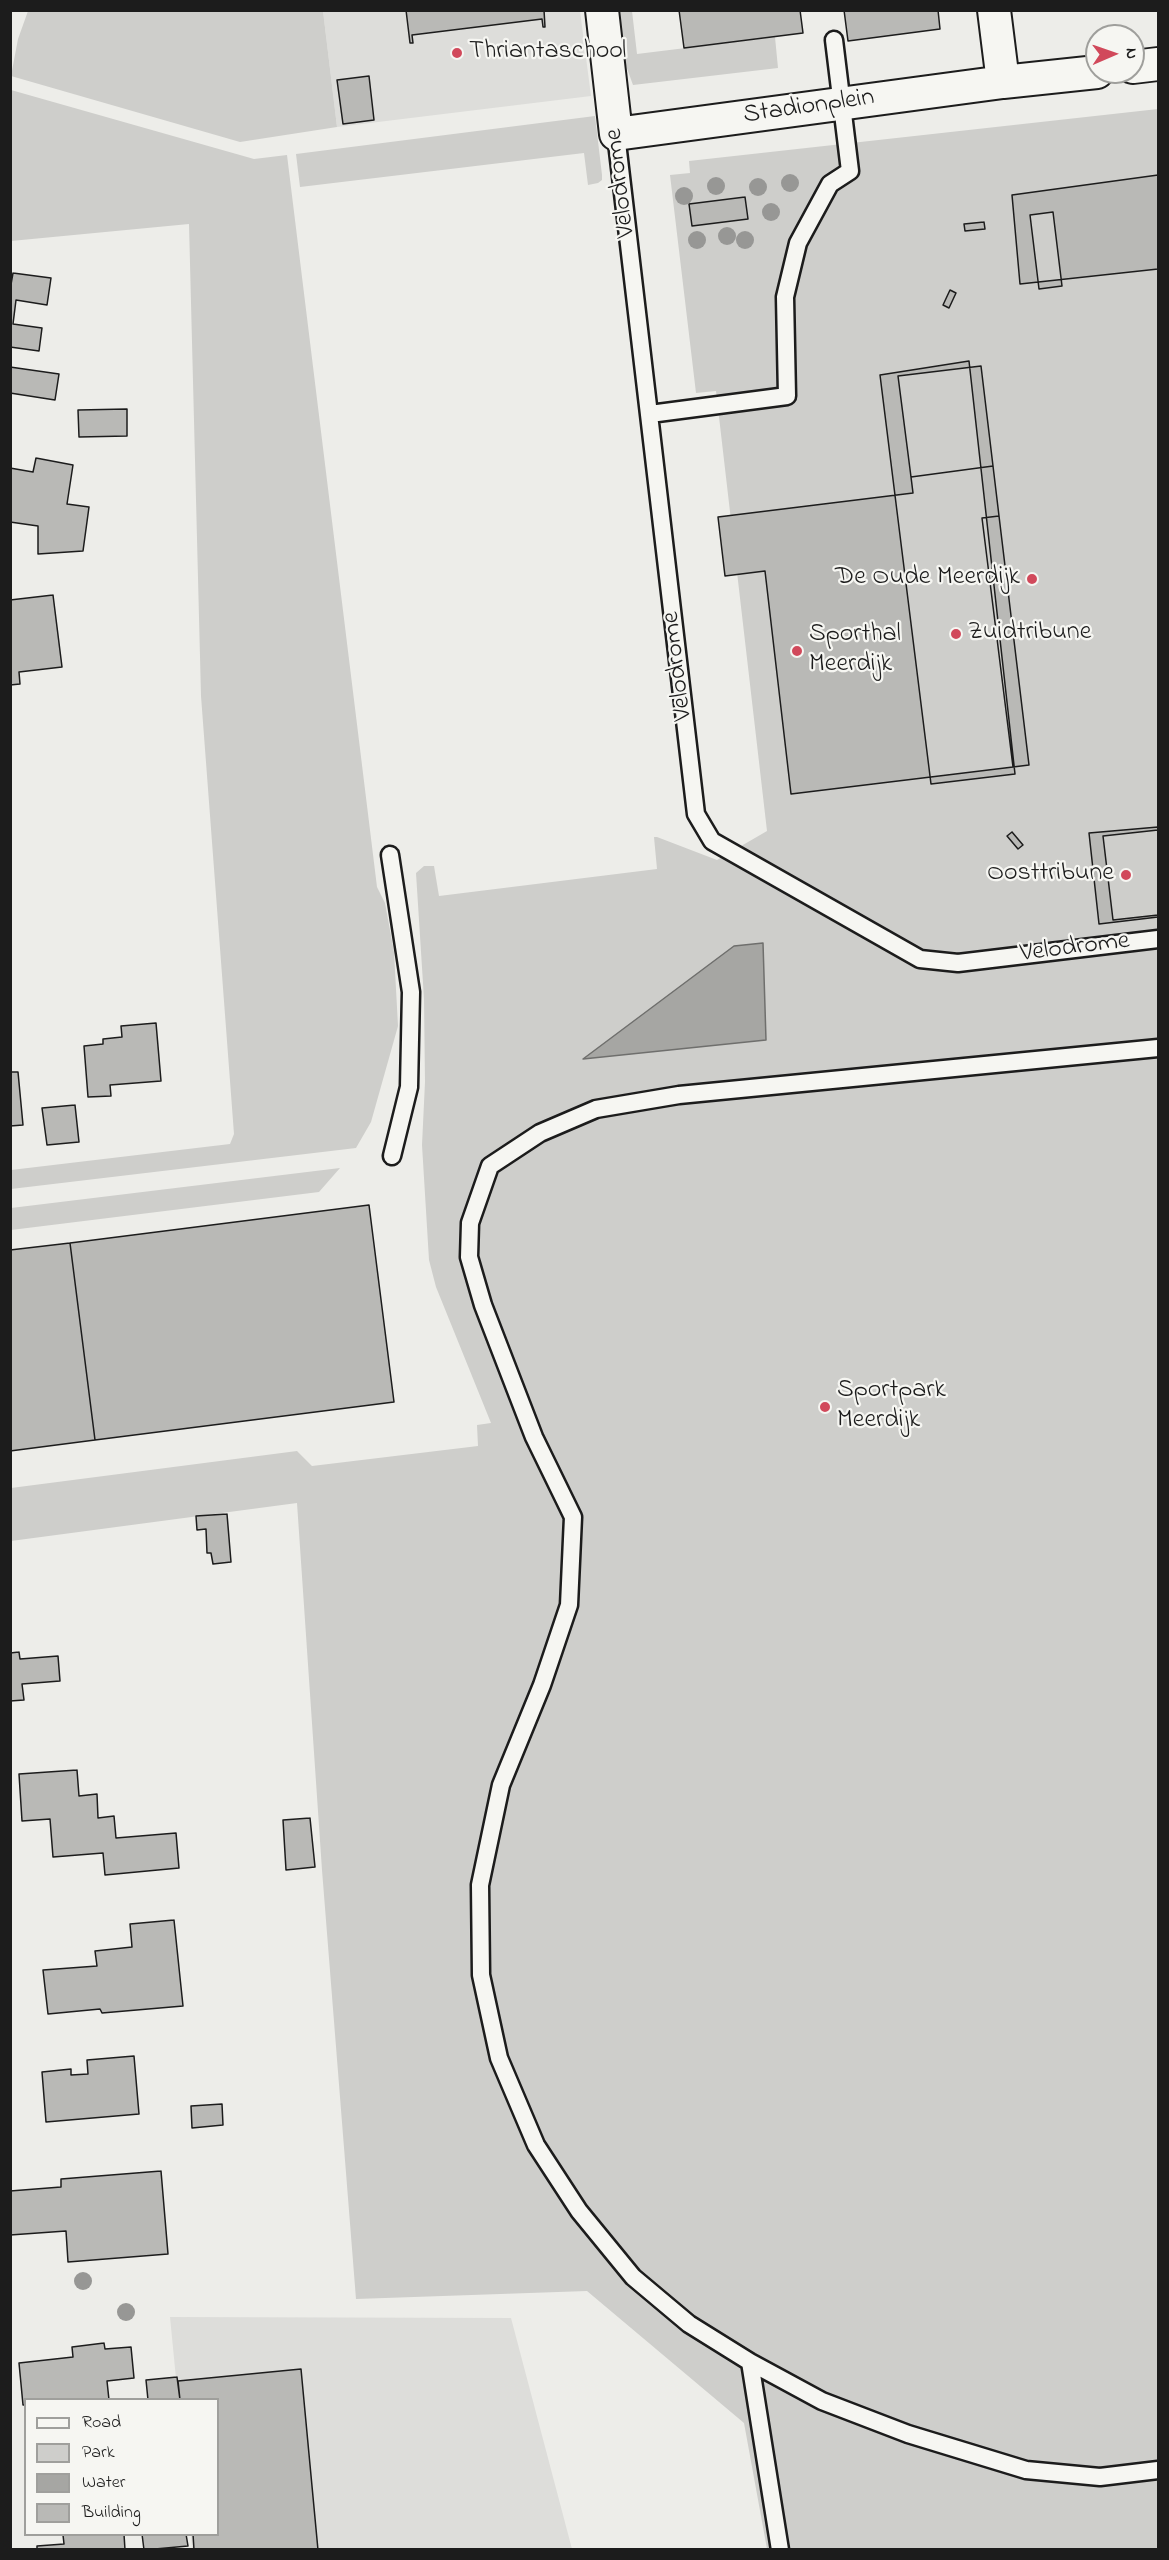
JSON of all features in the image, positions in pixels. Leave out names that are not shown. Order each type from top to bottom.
[{"type":"street","name":"Velodrome","points":[[602,10],[616,135]]},
{"type":"street","points":[[994,10],[1003,82]]},
{"type":"street","name":"Stadionplein","points":[[616,135],[1003,82],[1085,73]]},
{"type":"lane","points":[[650,414],[787,396],[785,297],[798,243],[830,184],[850,171],[834,40]]},
{"type":"lane","name":"Velodrome","points":[[616,135],[696,814],[712,841],[920,959],[958,963],[1158,939]]},
{"type":"lane","points":[[390,855],[411,992],[409,1087],[392,1156]]},
{"type":"lane","points":[[1158,1048],[679,1095],[596,1109],[540,1133],[490,1166],[470,1223],[469,1257],[483,1305],[534,1437],[573,1517],[569,1605],[542,1685],[501,1785],[480,1885],[481,1975],[499,2058],[536,2145],[579,2211],[633,2277],[689,2324],[750,2362],[822,2401],[908,2434],[1026,2470],[1100,2476],[1158,2470]]},
{"type":"lane","points":[[750,2362],[780,2550]]},
{"type":"shaded area","name":"Thriantaschool","points":[[323,11],[580,11],[591,96],[337,127]]},
{"type":"shaded area","points":[[170,2317],[511,2318],[572,2549],[192,2549],[191,2536],[219,2536],[219,2398],[178,2398]]},
{"type":"green space","points":[[28,11],[323,11],[337,127],[240,142],[11,76],[18,39]]},
{"type":"green space","points":[[618,11],[632,11],[637,54],[775,37],[778,68],[633,85],[624,60]]},
{"type":"green space","points":[[11,90],[254,159],[287,155],[377,887],[385,903],[394,952],[398,1026],[371,1122],[356,1148],[11,1189],[11,1170],[230,1144],[234,1134],[201,696],[189,224],[11,241]]},
{"type":"green space","name":"Sportpark Meerdijk","points":[[1158,109],[1158,2549],[767,2549],[744,2423],[587,2291],[356,2299],[322,1870],[297,1503],[11,1541],[11,1488],[297,1451],[312,1466],[478,1446],[477,1425],[491,1423],[436,1287],[429,1260],[422,1145],[425,1082],[424,999],[416,873],[424,866],[434,866],[439,896],[657,869],[654,837],[717,860],[767,831],[716,391],[696,393],[670,175],[690,173],[689,161]]},
{"type":"green space","points":[[595,116],[602,175],[602,180],[598,183],[588,185],[584,153],[300,187],[296,154]]},
{"type":"green space","points":[[340,1168],[319,1192],[11,1230],[11,1208]]},
{"type":"water","points":[[763,943],[766,1040],[583,1059],[734,946]]},
{"type":"building","points":[[406,10],[544,10],[545,27],[543,27],[542,19],[412,35],[413,43],[410,43]]},
{"type":"building","points":[[679,10],[800,10],[803,33],[684,48]]},
{"type":"building","points":[[844,10],[938,10],[940,29],[848,41]]},
{"type":"building","points":[[369,76],[374,120],[343,124],[337,80]]},
{"type":"building","points":[[1158,175],[1158,269],[1020,284],[1012,195]]},
{"type":"building","points":[[745,197],[748,219],[692,226],[689,204]]},
{"type":"building","points":[[1053,212],[1062,286],[1039,289],[1030,215]]},
{"type":"building","points":[[984,222],[985,229],[965,231],[964,224]]},
{"type":"building","points":[[13,273],[51,278],[47,305],[16,300],[13,324],[42,328],[39,351],[10,347],[10,290]]},
{"type":"building","points":[[950,290],[956,293],[949,308],[943,305]]},
{"type":"building","name":"Zuidtribune","points":[[969,361],[1015,774],[931,784],[880,375]]},
{"type":"building","points":[[981,366],[993,466],[911,477],[898,376]]},
{"type":"building","points":[[10,367],[59,374],[55,400],[10,393]]},
{"type":"building","points":[[127,409],[127,436],[79,437],[78,410]]},
{"type":"building","points":[[36,458],[73,465],[67,504],[89,507],[83,551],[38,554],[38,526],[10,522],[10,468],[33,472]]},
{"type":"building","points":[[993,466],[999,516],[982,518],[1013,767],[791,794],[765,571],[725,576],[718,517],[913,493],[911,477]]},
{"type":"building","points":[[999,516],[1029,765],[1013,767],[982,518]]},
{"type":"building","points":[[53,595],[62,667],[19,672],[20,684],[10,685],[10,600]]},
{"type":"building","name":"Oosttribune","points":[[1158,827],[1158,917],[1099,924],[1089,833]]},
{"type":"building","name":"Oosttribune","points":[[1158,830],[1158,915],[1113,920],[1103,836]]},
{"type":"building","points":[[1012,832],[1023,845],[1018,849],[1007,836]]},
{"type":"building","points":[[156,1023],[161,1081],[110,1085],[111,1096],[88,1097],[84,1046],[103,1044],[103,1039],[122,1037],[121,1026]]},
{"type":"building","points":[[10,1072],[18,1072],[23,1125],[10,1126]]},
{"type":"building","points":[[75,1105],[79,1142],[47,1145],[42,1108]]},
{"type":"building","points":[[369,1205],[394,1402],[95,1440],[70,1243]]},
{"type":"building","points":[[70,1243],[95,1440],[10,1451],[10,1250]]},
{"type":"building","points":[[227,1514],[231,1562],[213,1564],[211,1553],[207,1553],[206,1529],[197,1530],[196,1516]]},
{"type":"building","points":[[19,1652],[20,1659],[58,1656],[60,1681],[22,1684],[24,1700],[10,1701],[10,1653]]},
{"type":"building","points":[[77,1770],[79,1796],[97,1794],[98,1818],[114,1816],[116,1838],[176,1833],[179,1868],[105,1875],[103,1853],[53,1857],[50,1819],[22,1821],[19,1774]]},
{"type":"building","points":[[310,1818],[315,1867],[286,1870],[283,1820]]},
{"type":"building","points":[[174,1920],[183,2006],[102,2013],[100,2009],[48,2014],[43,1970],[97,1966],[95,1951],[132,1947],[130,1924]]},
{"type":"building","points":[[134,2056],[139,2114],[46,2122],[42,2072],[71,2069],[71,2075],[88,2074],[87,2060]]},
{"type":"building","points":[[222,2104],[223,2125],[192,2128],[191,2106]]},
{"type":"building","points":[[161,2171],[168,2254],[68,2262],[66,2231],[10,2235],[10,2191],[61,2187],[61,2179]]},
{"type":"building","points":[[104,2343],[105,2349],[131,2347],[134,2378],[107,2381],[109,2398],[24,2398],[23,2405],[19,2363],[73,2357],[72,2347]]},
{"type":"building","points":[[301,2369],[318,2550],[194,2550],[193,2536],[219,2536],[219,2398],[180,2398],[178,2381]]},
{"type":"building","points":[[177,2377],[180,2398],[148,2398],[146,2380]]},
{"type":"building","points":[[63,2536],[124,2536],[125,2550],[37,2550],[37,2546],[64,2544]]},
{"type":"building","points":[[142,2536],[186,2536],[188,2546],[144,2550]]},
{"type":"place","name":"Thriantaschool","points":[[457,53]]},
{"type":"place","name":"De Oude Meerdijk","points":[[1032,579]]},
{"type":"place","name":"Zuidtribune","points":[[956,634]]},
{"type":"place","name":"Sporthal Meerdijk","points":[[797,651]]},
{"type":"place","name":"Oosttribune","points":[[1126,875]]},
{"type":"place","name":"Sportpark Meerdijk","points":[[825,1407]]}]
